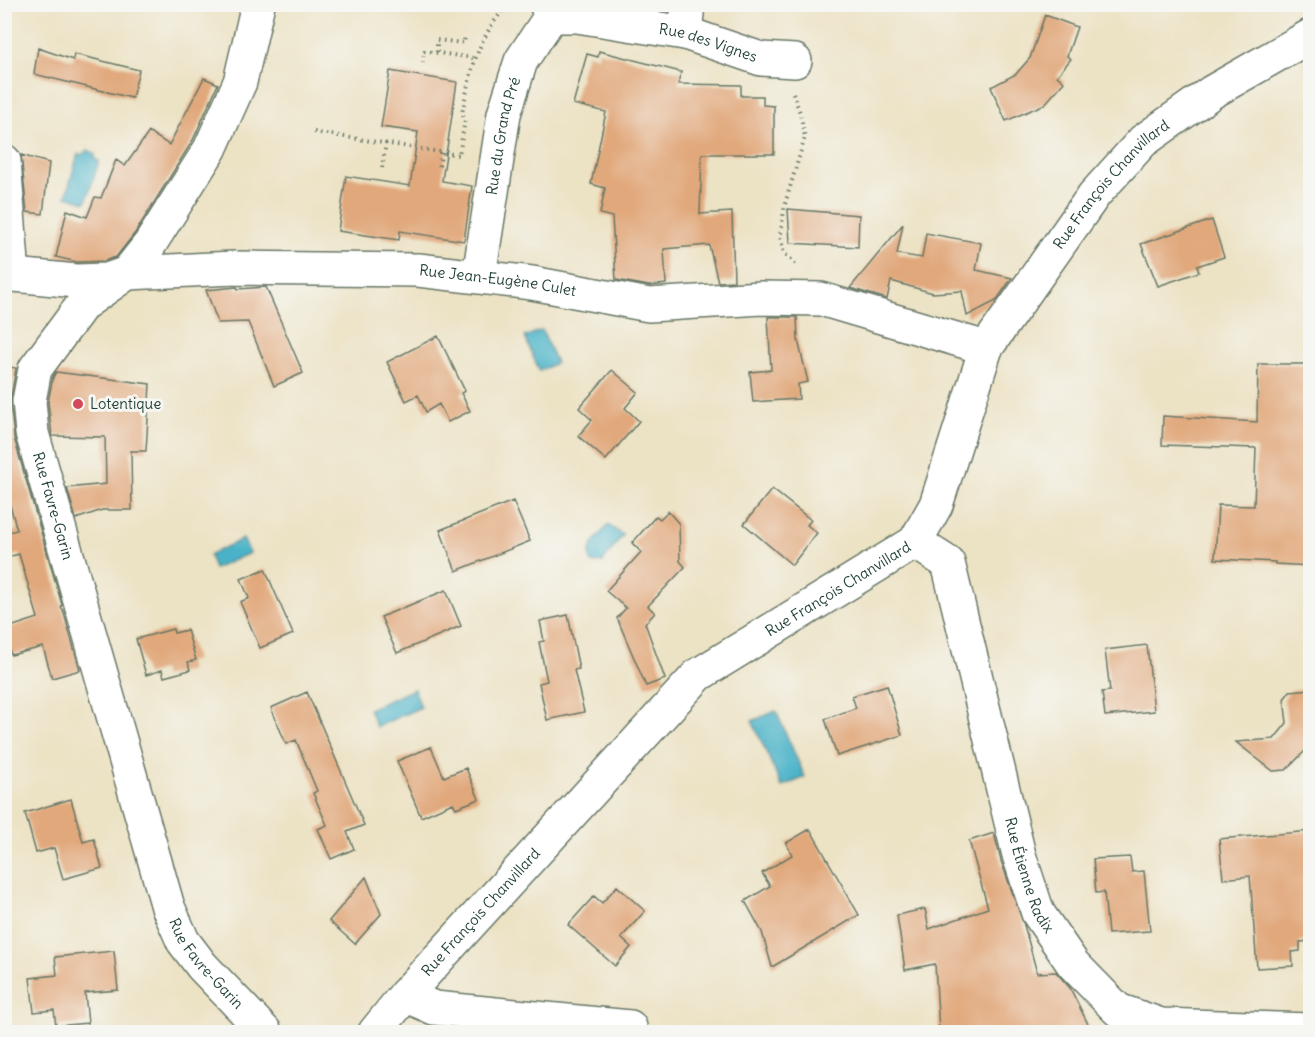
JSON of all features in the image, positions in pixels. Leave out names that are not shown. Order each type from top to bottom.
[{"type":"street","name":"Rue Favre-Garin","points":[[258,4],[240,82],[210,149],[150,244],[127,273],[83,304],[35,369],[17,406],[32,433],[168,907],[183,941],[202,966],[265,1032]]},
{"type":"street","name":"Rue des Vignes","points":[[548,10],[577,16],[687,19],[761,59],[784,61]]},
{"type":"street","name":"Rue du Grand Pré","points":[[479,276],[504,114],[521,61],[548,10]]},
{"type":"street","name":"Rue François Chanvillard","points":[[375,1032],[405,994],[698,675],[915,542],[936,505],[986,348],[1094,195],[1143,141],[1212,92],[1311,36]]},
{"type":"street","points":[[4,161],[9,274]]},
{"type":"street","name":"Rue Jean-Eugène Culet","points":[[9,274],[76,281],[107,280],[127,273],[234,268],[407,270],[532,283],[648,304],[761,298],[821,299],[986,348]]},
{"type":"street","name":"Rue Étienne Radix","points":[[915,542],[948,563],[1019,855],[1038,913],[1073,964],[1118,1010],[1161,1025],[1311,1030]]},
{"type":"street","points":[[405,994],[434,1008],[630,1027],[630,1032]]},
{"type":"path","points":[[314,132],[459,155],[465,120],[462,113],[474,58],[492,23],[508,4]]},
{"type":"path","points":[[437,52],[438,40],[464,43],[465,35]]},
{"type":"path","points":[[423,63],[424,51],[474,58]]},
{"type":"path","points":[[784,61],[773,82],[784,85],[793,93],[805,137],[785,204],[780,236],[784,253],[802,270],[802,298]]},
{"type":"path","points":[[382,168],[386,143]]},
{"type":"path","points":[[439,166],[442,152]]},
{"type":"water","points":[[88,150],[95,154],[95,159],[99,161],[86,202],[66,196],[78,154],[81,155]]},
{"type":"water","points":[[542,330],[556,363],[539,371],[525,337]]},
{"type":"water","points":[[608,525],[623,535],[603,562],[592,563],[591,548]]},
{"type":"water","points":[[243,539],[250,553],[214,569],[209,555]]},
{"type":"water","points":[[414,689],[421,707],[376,727],[369,709]]},
{"type":"water","points":[[776,711],[805,777],[782,787],[752,721]]},
{"type":"building","points":[[1045,15],[1077,27],[1067,56],[1071,59],[1057,76],[1064,82],[1045,104],[1006,121],[991,87],[1016,74],[1030,58]]},
{"type":"building","points":[[38,48],[73,60],[74,54],[139,70],[132,98],[34,74]]},
{"type":"building","points":[[599,51],[681,72],[678,84],[741,85],[741,96],[763,96],[763,105],[774,106],[774,154],[702,154],[700,214],[732,212],[734,281],[718,282],[709,245],[664,249],[666,284],[649,286],[616,280],[612,217],[600,214],[605,188],[591,184],[606,112],[573,104],[587,54],[598,57]]},
{"type":"building","points":[[390,71],[457,82],[442,181],[472,186],[464,241],[400,231],[399,240],[338,231],[346,176],[410,186],[418,132],[381,127]]},
{"type":"building","points":[[204,78],[218,84],[193,140],[135,233],[116,257],[104,261],[77,262],[56,257],[67,210],[87,217],[95,197],[101,198],[116,160],[125,166],[149,132],[169,145]]},
{"type":"building","points":[[21,155],[49,163],[43,214],[27,212]]},
{"type":"building","points":[[788,209],[859,215],[858,247],[790,243]]},
{"type":"building","points":[[1212,220],[1224,257],[1197,266],[1199,272],[1158,286],[1141,244]]},
{"type":"building","points":[[903,224],[897,254],[922,258],[926,233],[981,243],[976,270],[1012,278],[996,301],[967,316],[962,291],[933,293],[891,281],[887,299],[850,288]]},
{"type":"building","points":[[237,287],[238,289],[266,287],[303,373],[274,386],[248,322],[218,323],[206,290]]},
{"type":"building","points":[[768,317],[797,317],[798,340],[808,382],[798,384],[799,399],[753,402],[750,372],[771,370]]},
{"type":"building","points":[[438,336],[465,391],[461,393],[470,411],[448,422],[439,404],[426,412],[418,395],[406,401],[387,362]]},
{"type":"building","points":[[1258,364],[1311,364],[1309,532],[1311,532],[1311,566],[1215,559],[1218,505],[1254,506],[1256,448],[1162,445],[1163,416],[1257,422]]},
{"type":"building","points":[[4,366],[16,368],[10,402],[14,438],[80,670],[52,678],[43,647],[11,655],[4,633],[4,629],[38,618],[19,554],[4,558],[4,533],[17,530],[4,484]]},
{"type":"building","points":[[612,370],[638,392],[625,408],[639,421],[606,460],[578,436],[592,420],[579,408]]},
{"type":"building","points":[[56,372],[150,384],[146,451],[131,451],[132,510],[102,510],[76,519],[67,488],[106,484],[105,437],[52,436],[48,402]]},
{"type":"building","points":[[772,489],[811,520],[807,525],[817,533],[792,565],[744,524]]},
{"type":"building","points":[[513,501],[530,541],[456,571],[440,530]]},
{"type":"building","points":[[668,511],[679,524],[680,561],[685,567],[648,606],[655,613],[645,623],[665,679],[646,686],[617,618],[626,608],[606,591],[641,552],[632,543],[656,516],[660,519]]},
{"type":"building","points":[[265,569],[293,634],[260,648],[240,602],[249,598],[241,579]]},
{"type":"building","points":[[446,590],[461,626],[397,653],[381,617]]},
{"type":"building","points":[[568,615],[579,669],[574,670],[584,712],[547,720],[539,683],[547,681],[539,642],[544,641],[540,621]]},
{"type":"building","points":[[173,629],[174,633],[187,630],[196,660],[188,662],[190,670],[164,677],[162,670],[146,675],[136,639]]},
{"type":"building","points":[[1147,645],[1154,711],[1105,716],[1102,692],[1110,691],[1105,650]]},
{"type":"building","points":[[887,685],[902,735],[837,756],[825,719],[856,708],[852,696]]},
{"type":"building","points":[[1311,689],[1311,745],[1286,770],[1273,771],[1236,742],[1274,739],[1287,723],[1284,699],[1290,691]]},
{"type":"building","points":[[307,692],[364,825],[347,832],[354,849],[331,859],[318,829],[327,825],[313,793],[317,791],[296,740],[286,744],[271,708]]},
{"type":"building","points":[[431,747],[444,777],[466,768],[479,799],[456,808],[453,803],[421,817],[397,761]]},
{"type":"building","points":[[71,799],[83,842],[94,839],[102,868],[63,879],[54,848],[36,853],[25,813]]},
{"type":"building","points":[[810,829],[859,915],[772,967],[762,932],[745,901],[770,886],[762,873],[792,855],[786,843]]},
{"type":"building","points":[[1311,831],[1311,941],[1300,942],[1300,951],[1292,952],[1293,966],[1257,968],[1250,876],[1223,879],[1219,839]]},
{"type":"building","points":[[994,833],[1037,973],[1056,972],[1070,988],[1092,1032],[939,1032],[935,964],[905,970],[897,915],[925,909],[929,929],[988,908],[969,841]]},
{"type":"building","points":[[1130,857],[1132,872],[1144,871],[1150,931],[1108,934],[1104,892],[1096,893],[1093,859]]},
{"type":"building","points":[[366,877],[381,914],[355,944],[329,921]]},
{"type":"building","points":[[617,886],[645,911],[621,938],[631,947],[615,966],[568,925],[594,896],[602,903]]},
{"type":"building","points":[[114,951],[118,990],[85,993],[88,1023],[56,1026],[54,1010],[34,1012],[30,978],[57,975],[55,957]]},
{"type":"place","name":"Lotentique","points":[[78,404]]}]
